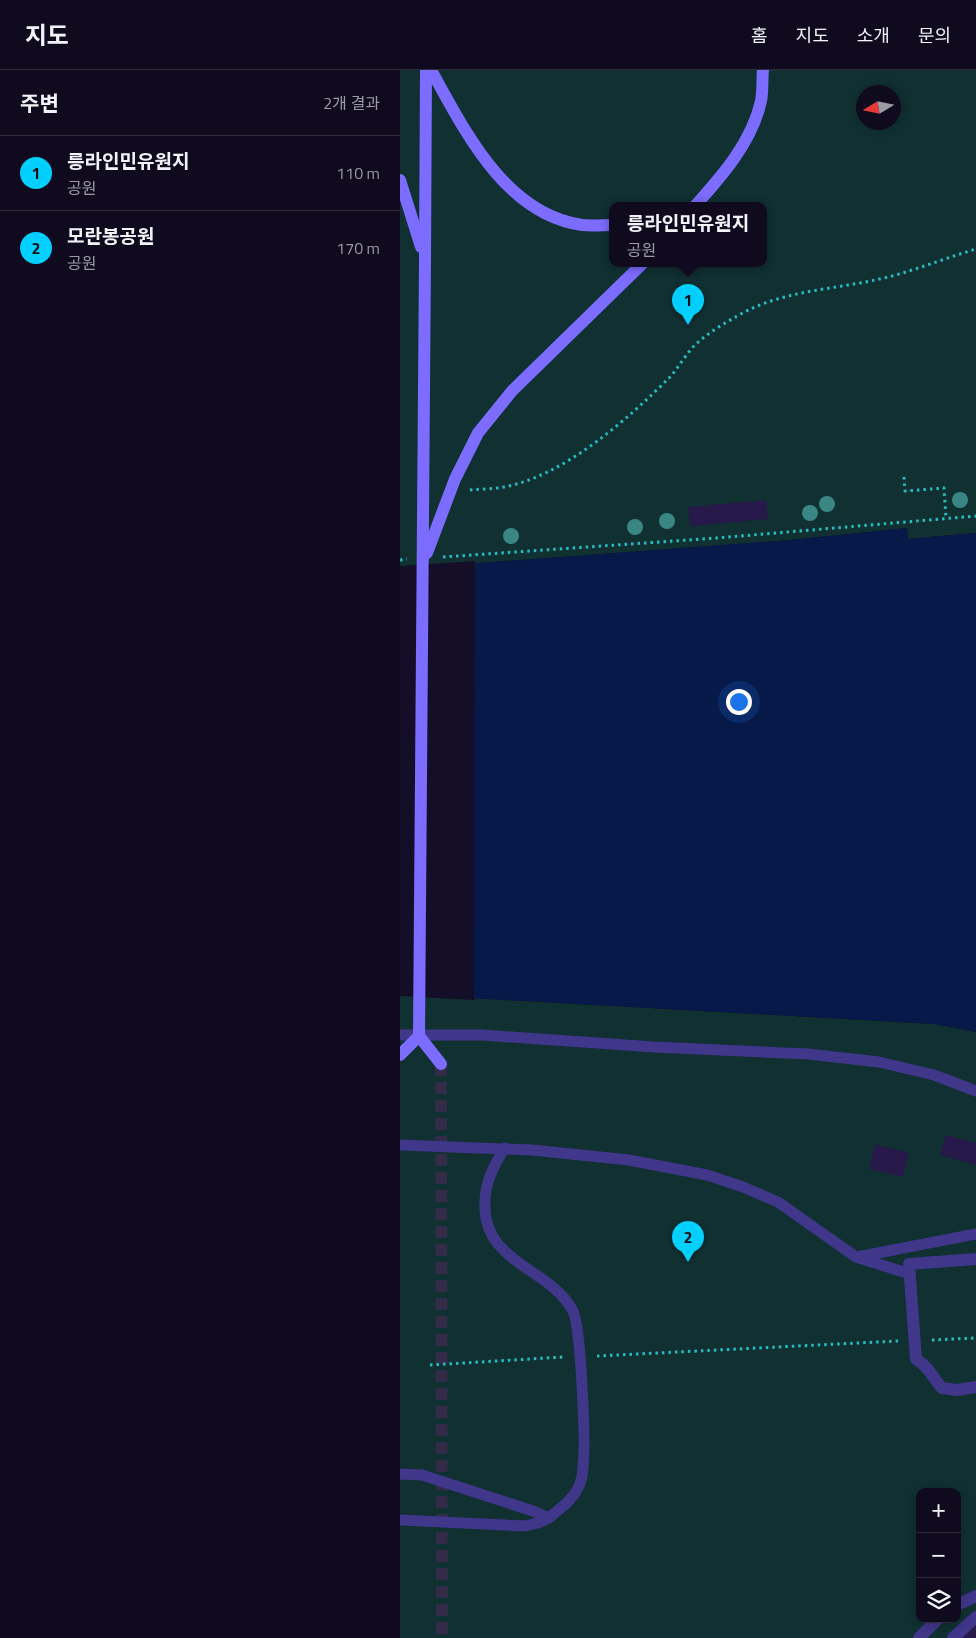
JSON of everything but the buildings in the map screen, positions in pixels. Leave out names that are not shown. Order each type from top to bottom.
[{"type":"main road","points":[[426,70],[425,259],[429,559],[419,1036],[441,1064]]},
{"type":"main road","points":[[431,70],[454,112],[482,154],[518,196],[538,210],[560,219],[583,225],[609,225]]},
{"type":"main road","points":[[698,202],[734,159],[753,124],[761,101],[763,70]]},
{"type":"main road","points":[[400,180],[425,259]]},
{"type":"main road","points":[[429,559],[455,479],[478,434],[512,391],[639,267]]},
{"type":"main road","points":[[400,1055],[419,1036]]},
{"type":"street","points":[[976,1260],[909,1264],[916,1359],[929,1368],[933,1379],[942,1388],[957,1390],[976,1387]]},
{"type":"street","points":[[961,1602],[976,1596]]},
{"type":"street","points":[[953,1638],[976,1617]]},
{"type":"street","points":[[919,1638],[934,1623]]},
{"type":"lane","points":[[400,1035],[482,1035],[654,1047],[808,1054],[879,1062],[934,1075],[976,1090]]},
{"type":"lane","points":[[400,1145],[506,1148],[629,1160],[707,1175],[743,1187],[778,1202],[856,1257],[910,1274]]},
{"type":"lane","points":[[400,1520],[525,1526],[538,1524],[549,1518],[578,1489],[583,1465],[578,1330],[573,1312],[562,1297],[503,1251],[493,1238],[488,1225],[485,1209],[490,1175],[506,1148]]},
{"type":"lane","points":[[856,1257],[976,1234]]},
{"type":"lane","points":[[400,1474],[422,1475],[549,1518]]},
{"type":"path","points":[[467,490],[505,487],[542,474],[588,448],[627,420],[674,373],[692,348],[707,335],[740,314],[771,301],[799,293],[876,280],[976,249]]},
{"type":"path","points":[[904,477],[905,491],[944,488],[946,518]]},
{"type":"path","points":[[429,559],[717,538],[976,516]]},
{"type":"path","points":[[400,560],[409,559]]},
{"type":"path","points":[[596,1356],[976,1338]]},
{"type":"path","points":[[430,1365],[555,1357]]},
{"type":"green space","points":[[400,70],[976,70],[976,533],[908,539],[907,528],[791,540],[400,569]]},
{"type":"green space","points":[[400,994],[935,1024],[976,1032],[976,1638],[400,1638]]},
{"type":"water","points":[[907,528],[908,539],[976,533],[976,1032],[935,1024],[400,994],[400,569],[791,540]]},
{"type":"pier","points":[[475,561],[474,1000],[400,996],[400,566]]},
{"type":"tunnel","points":[[441,1064],[442,1638]]},
{"type":"place","name":"릉라인민유원지","points":[[688,325]]},
{"type":"place","name":"모란봉공원","points":[[688,1262]]}]
